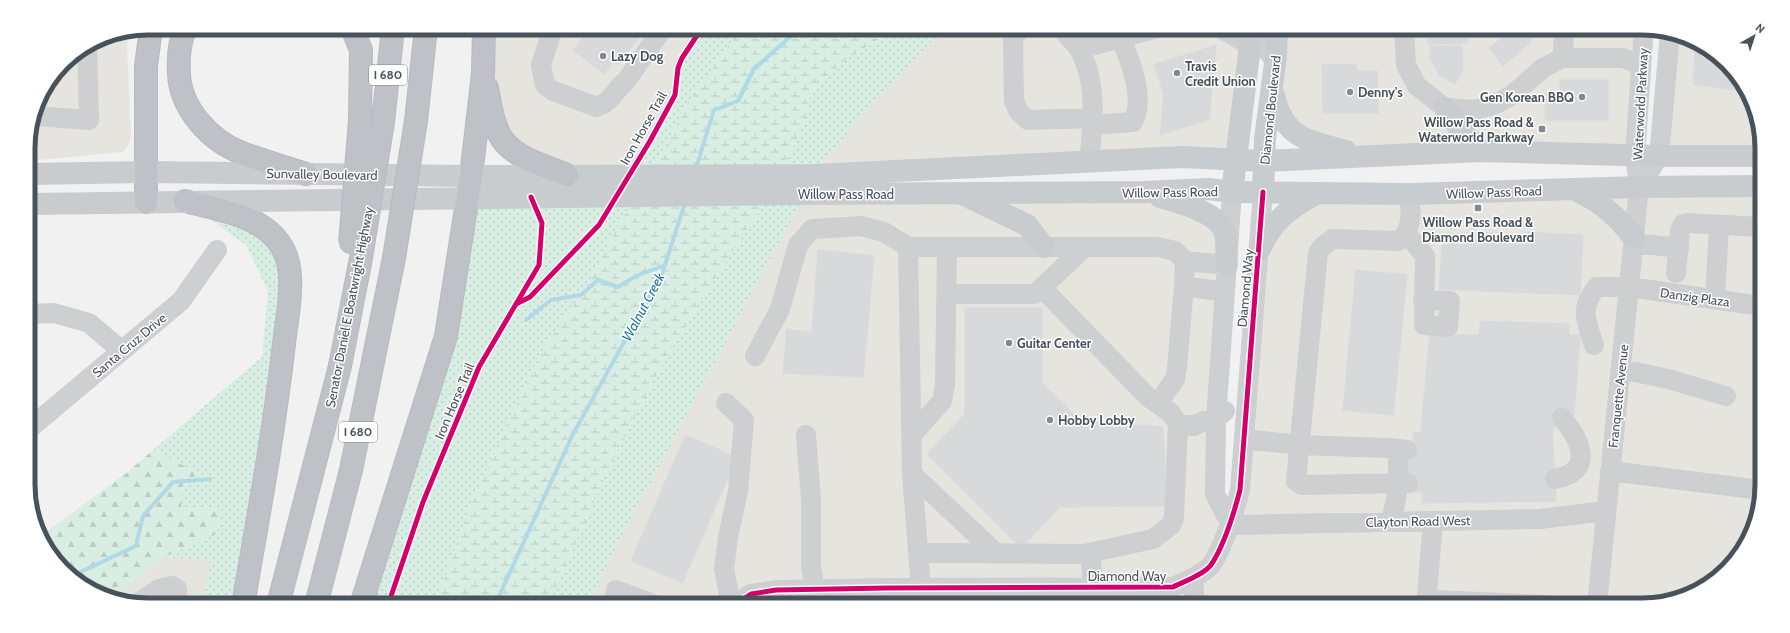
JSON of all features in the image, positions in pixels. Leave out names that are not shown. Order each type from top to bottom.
[{"type":"highway","points":[[146,202],[146,66],[150,35]]},
{"type":"highway","points":[[184,35],[178,55],[179,82],[185,102],[201,125],[214,136],[240,153],[306,174]]},
{"type":"highway","points":[[340,366],[360,120],[361,50],[355,35]]},
{"type":"highway","name":"Senator Daniel E Boatwright Highway","points":[[280,598],[340,366],[361,258],[383,122],[392,35]]},
{"type":"highway","name":"I 680","points":[[318,598],[351,470],[394,258],[416,120],[425,35]]},
{"type":"highway","points":[[363,598],[446,336],[471,176],[483,74],[484,35]]},
{"type":"highway","points":[[483,74],[492,112],[502,138],[516,153],[567,175]]},
{"type":"highway","points":[[185,201],[252,221],[270,232],[283,248],[289,263],[290,292],[280,381],[268,468],[244,598]]},
{"type":"main road","name":"Diamond Boulevard","points":[[1232,192],[1250,36]]},
{"type":"main road","name":"Diamond Boulevard","points":[[1263,192],[1264,161],[1272,88],[1275,37]]},
{"type":"main road","points":[[1272,88],[1283,123],[1296,134],[1361,156]]},
{"type":"main road","points":[[1445,108],[1462,132],[1481,150]]},
{"type":"main road","name":"Willow Pass Road","points":[[603,196],[810,184],[1089,162],[1182,157],[1264,161],[1481,150],[1659,156],[1755,156]]},
{"type":"main road","name":"Sunvalley Boulevard","points":[[35,174],[146,172],[471,176],[615,176]]},
{"type":"main road","name":"Willow Pass Road","points":[[615,176],[810,184],[960,193],[1144,192],[1209,189],[1232,192],[1410,194],[1639,187],[1755,186]]},
{"type":"main road","points":[[1576,190],[1601,203],[1611,212],[1634,241]]},
{"type":"main road","points":[[1144,192],[1187,204],[1220,223],[1225,233],[1227,265]]},
{"type":"main road","points":[[1259,251],[1267,233],[1280,218],[1295,205],[1317,192]]},
{"type":"main road","points":[[960,193],[1027,225],[1044,247]]},
{"type":"main road","name":"Sunvalley Boulevard","points":[[35,204],[603,196]]},
{"type":"street","points":[[551,35],[541,66],[545,85],[553,91],[597,106],[609,102],[658,35]]},
{"type":"street","points":[[1015,35],[1013,38],[1014,101],[1019,112],[1028,120],[1133,122],[1138,113],[1135,77],[1119,35]]},
{"type":"street","points":[[1067,35],[1079,49],[1091,80],[1092,122],[1089,162]]},
{"type":"street","points":[[1079,49],[1113,35]]},
{"type":"street","points":[[1404,35],[1406,65],[1417,86],[1445,108],[1474,110],[1494,105],[1512,95],[1543,68],[1562,58],[1623,58],[1641,65]]},
{"type":"street","points":[[1562,58],[1564,35]]},
{"type":"street","name":"Waterworld Parkway","points":[[1639,187],[1635,154],[1643,35]]},
{"type":"street","name":"Waterworld Parkway","points":[[1639,187],[1659,156],[1670,39]]},
{"type":"street","points":[[40,116],[89,120],[87,53]]},
{"type":"street","name":"Franquette Avenue","points":[[1598,598],[1639,187]]},
{"type":"street","name":"Diamond Way","points":[[1231,525],[1216,494],[1210,420],[1225,292],[1232,192]]},
{"type":"street","name":"Diamond Way","points":[[745,598],[751,594],[776,590],[815,589],[887,596],[921,588],[1051,596],[1092,587],[1174,587],[1193,578],[1210,565],[1231,525],[1240,490],[1263,192]]},
{"type":"street","points":[[1403,483],[1302,485],[1296,481],[1318,253],[1322,247],[1332,239],[1399,241],[1407,234],[1410,223],[1410,194]]},
{"type":"street","points":[[1676,273],[1680,231],[1683,224],[1755,228]]},
{"type":"street","points":[[1715,300],[1719,225]]},
{"type":"street","points":[[755,356],[780,308],[798,245],[812,229],[861,226],[884,232],[908,247],[1158,247],[1175,251],[1185,260],[1227,265]]},
{"type":"street","points":[[1407,234],[1425,256],[1424,325],[1448,330]]},
{"type":"street","points":[[1634,241],[1679,248]]},
{"type":"street","points":[[908,247],[912,474],[921,588]]},
{"type":"street","points":[[947,294],[1036,294],[1043,289],[1085,247]]},
{"type":"street","points":[[912,436],[942,401],[945,384],[948,248]]},
{"type":"street","name":"Santa Cruz Drive","points":[[35,424],[181,301],[217,250]]},
{"type":"street","points":[[918,553],[1084,554],[1153,539],[1171,525],[1174,518],[1169,413],[1175,380],[1185,260]]},
{"type":"street","points":[[1184,286],[1225,292]]},
{"type":"street","name":"Danzig Plaza","points":[[1623,348],[1587,345],[1585,316],[1588,298],[1597,287],[1629,287],[1755,305]]},
{"type":"street","points":[[1043,289],[1148,397],[1169,413],[1194,426],[1210,420],[1233,404],[1248,385]]},
{"type":"street","points":[[35,314],[54,313],[89,323],[122,351]]},
{"type":"street","points":[[1621,369],[1668,379],[1726,396]]},
{"type":"street","points":[[726,404],[744,420],[738,491],[728,537],[724,569],[730,598]]},
{"type":"street","points":[[1555,479],[1566,478],[1575,472],[1580,466],[1576,439],[1571,428],[1562,418]]},
{"type":"street","points":[[806,435],[811,500],[811,566],[815,589]]},
{"type":"street","points":[[1244,439],[1300,445],[1389,448],[1403,450],[1403,483],[1390,522]]},
{"type":"street","points":[[1580,458],[1611,466],[1755,489]]},
{"type":"street","points":[[912,474],[997,554]]},
{"type":"street","name":"Clayton Road West","points":[[1231,525],[1540,519],[1606,511]]},
{"type":"street","points":[[1432,598],[1427,594],[1433,521]]},
{"type":"street","points":[[1090,553],[1092,587]]},
{"type":"street","points":[[1193,578],[1194,598]]},
{"type":"street","points":[[146,598],[159,589],[172,586],[178,589],[178,598]]},
{"type":"street","points":[[614,598],[616,590],[637,598]]},
{"type":"shaded area","points":[[485,35],[697,35],[685,54],[675,95],[629,176],[567,175],[502,138]]},
{"type":"shaded area","points":[[944,35],[1249,35],[1236,160],[814,175],[867,108],[931,42]]},
{"type":"shaded area","points":[[1277,35],[1642,35],[1635,155],[1361,156],[1283,123]]},
{"type":"shaded area","points":[[129,37],[127,45],[131,136],[130,142],[123,152],[35,160],[35,140],[39,118],[44,105],[54,85],[63,73],[73,63],[91,50],[111,41]]},
{"type":"shaded area","points":[[1670,39],[1692,47],[1705,54],[1727,73],[1736,85],[1749,111],[1754,133],[1755,156],[1659,156]]},
{"type":"shaded area","points":[[1755,186],[1754,500],[1751,515],[1743,535],[1727,560],[1711,575],[1699,583],[1679,592],[1650,598],[592,598],[615,549],[805,194],[1144,192],[1220,223],[1215,494],[1231,524],[1259,251],[1317,193]]},
{"type":"shaded area","points":[[162,558],[211,559],[203,598],[148,598],[118,594]]},
{"type":"green space","points":[[697,35],[736,35],[687,104],[649,176],[629,176],[675,95],[678,68],[682,58]]},
{"type":"green space","points":[[736,35],[886,35],[841,63],[811,93],[803,126],[781,175],[649,176],[687,104]]},
{"type":"green space","points":[[886,35],[944,35],[931,42],[867,108],[814,175],[781,175],[803,126],[811,94],[841,63]]},
{"type":"green space","points":[[771,194],[805,194],[615,549],[592,598],[551,598],[611,465],[652,384],[680,335]]},
{"type":"green space","points":[[771,194],[709,288],[652,384],[611,465],[551,598],[437,598],[470,505],[540,354],[581,295],[635,196]]},
{"type":"green space","points":[[635,196],[581,295],[540,354],[470,505],[437,598],[363,598],[439,363],[468,198]]},
{"type":"green space","points":[[185,201],[252,221],[289,263],[244,598],[203,598],[211,559],[162,558],[217,534],[222,508],[181,507],[183,481],[209,479],[153,450],[262,357],[268,292],[247,246]]},
{"type":"green space","points":[[153,450],[210,479],[183,482],[181,507],[222,508],[217,534],[162,558],[118,594],[91,583],[73,570],[54,548],[46,532],[125,474]]},
{"type":"building","name":"Lazy Dog","points":[[578,35],[642,35],[618,66],[613,63],[604,75],[572,50],[582,38]]},
{"type":"building","points":[[1427,35],[1469,35],[1469,44],[1427,45]]},
{"type":"building","points":[[1501,35],[1533,35],[1532,42],[1503,67],[1488,48],[1501,38]]},
{"type":"building","points":[[1217,44],[1210,120],[1159,136],[1163,94],[1153,64]]},
{"type":"building","points":[[1429,45],[1463,45],[1464,71],[1455,85],[1437,75],[1438,74],[1430,60]]},
{"type":"building","points":[[1695,48],[1717,63],[1727,73],[1740,92],[1692,85]]},
{"type":"building","name":"Denny's","points":[[1357,63],[1357,70],[1378,70],[1379,114],[1322,114],[1321,64]]},
{"type":"building","points":[[1559,79],[1609,79],[1609,121],[1544,121],[1544,92],[1559,91]]},
{"type":"building","points":[[1523,231],[1584,234],[1581,296],[1438,290],[1442,232],[1523,234]]},
{"type":"building","points":[[817,249],[875,255],[864,378],[782,374],[786,328],[811,332]]},
{"type":"building","points":[[1355,269],[1408,274],[1394,416],[1342,411]]},
{"type":"building","points":[[964,307],[1043,307],[1043,383],[1081,420],[1164,426],[1167,507],[1060,508],[1021,549],[926,454],[964,414]]},
{"type":"building","points":[[1480,320],[1570,323],[1570,334],[1581,334],[1575,416],[1562,418],[1560,428],[1553,429],[1557,502],[1421,504],[1422,493],[1408,493],[1407,440],[1412,441],[1413,432],[1420,431],[1429,334],[1478,334]]},
{"type":"building","points":[[685,434],[738,457],[683,584],[630,561]]},
{"type":"waterway","name":"Walnut Creek","points":[[696,168],[714,110],[738,101],[754,69],[792,35]]},
{"type":"waterway","name":"Walnut Creek","points":[[498,598],[573,434],[662,274],[685,203]]},
{"type":"waterway","points":[[526,320],[551,300],[581,295],[598,280],[618,287],[636,276],[665,265]]},
{"type":"waterway","points":[[77,574],[136,546],[143,516],[173,482],[210,479]]},
{"type":"cycle path","name":"Iron Horse Trail","points":[[390,598],[423,502],[479,367],[516,304],[530,297],[599,225],[650,141],[675,95],[678,68],[682,58],[697,35]]},
{"type":"cycle path","points":[[745,598],[751,594],[776,590],[1173,587],[1199,575],[1208,569],[1221,548],[1240,490],[1263,192]]},
{"type":"cycle path","points":[[516,304],[539,265],[542,223],[531,197]]},
{"type":"place","name":"Lazy Dog","points":[[603,56]]},
{"type":"place","name":"Travis Credit Union","points":[[1177,73]]},
{"type":"place","name":"Denny's","points":[[1350,92]]},
{"type":"place","name":"Gen Korean BBQ","points":[[1582,97]]},
{"type":"place","name":"Willow Pass Road & Waterworld Parkway","points":[[1542,129]]},
{"type":"place","name":"Willow Pass Road & Diamond Boulevard","points":[[1478,208]]},
{"type":"place","name":"Guitar Center","points":[[1009,343]]},
{"type":"place","name":"Hobby Lobby","points":[[1050,420]]}]
